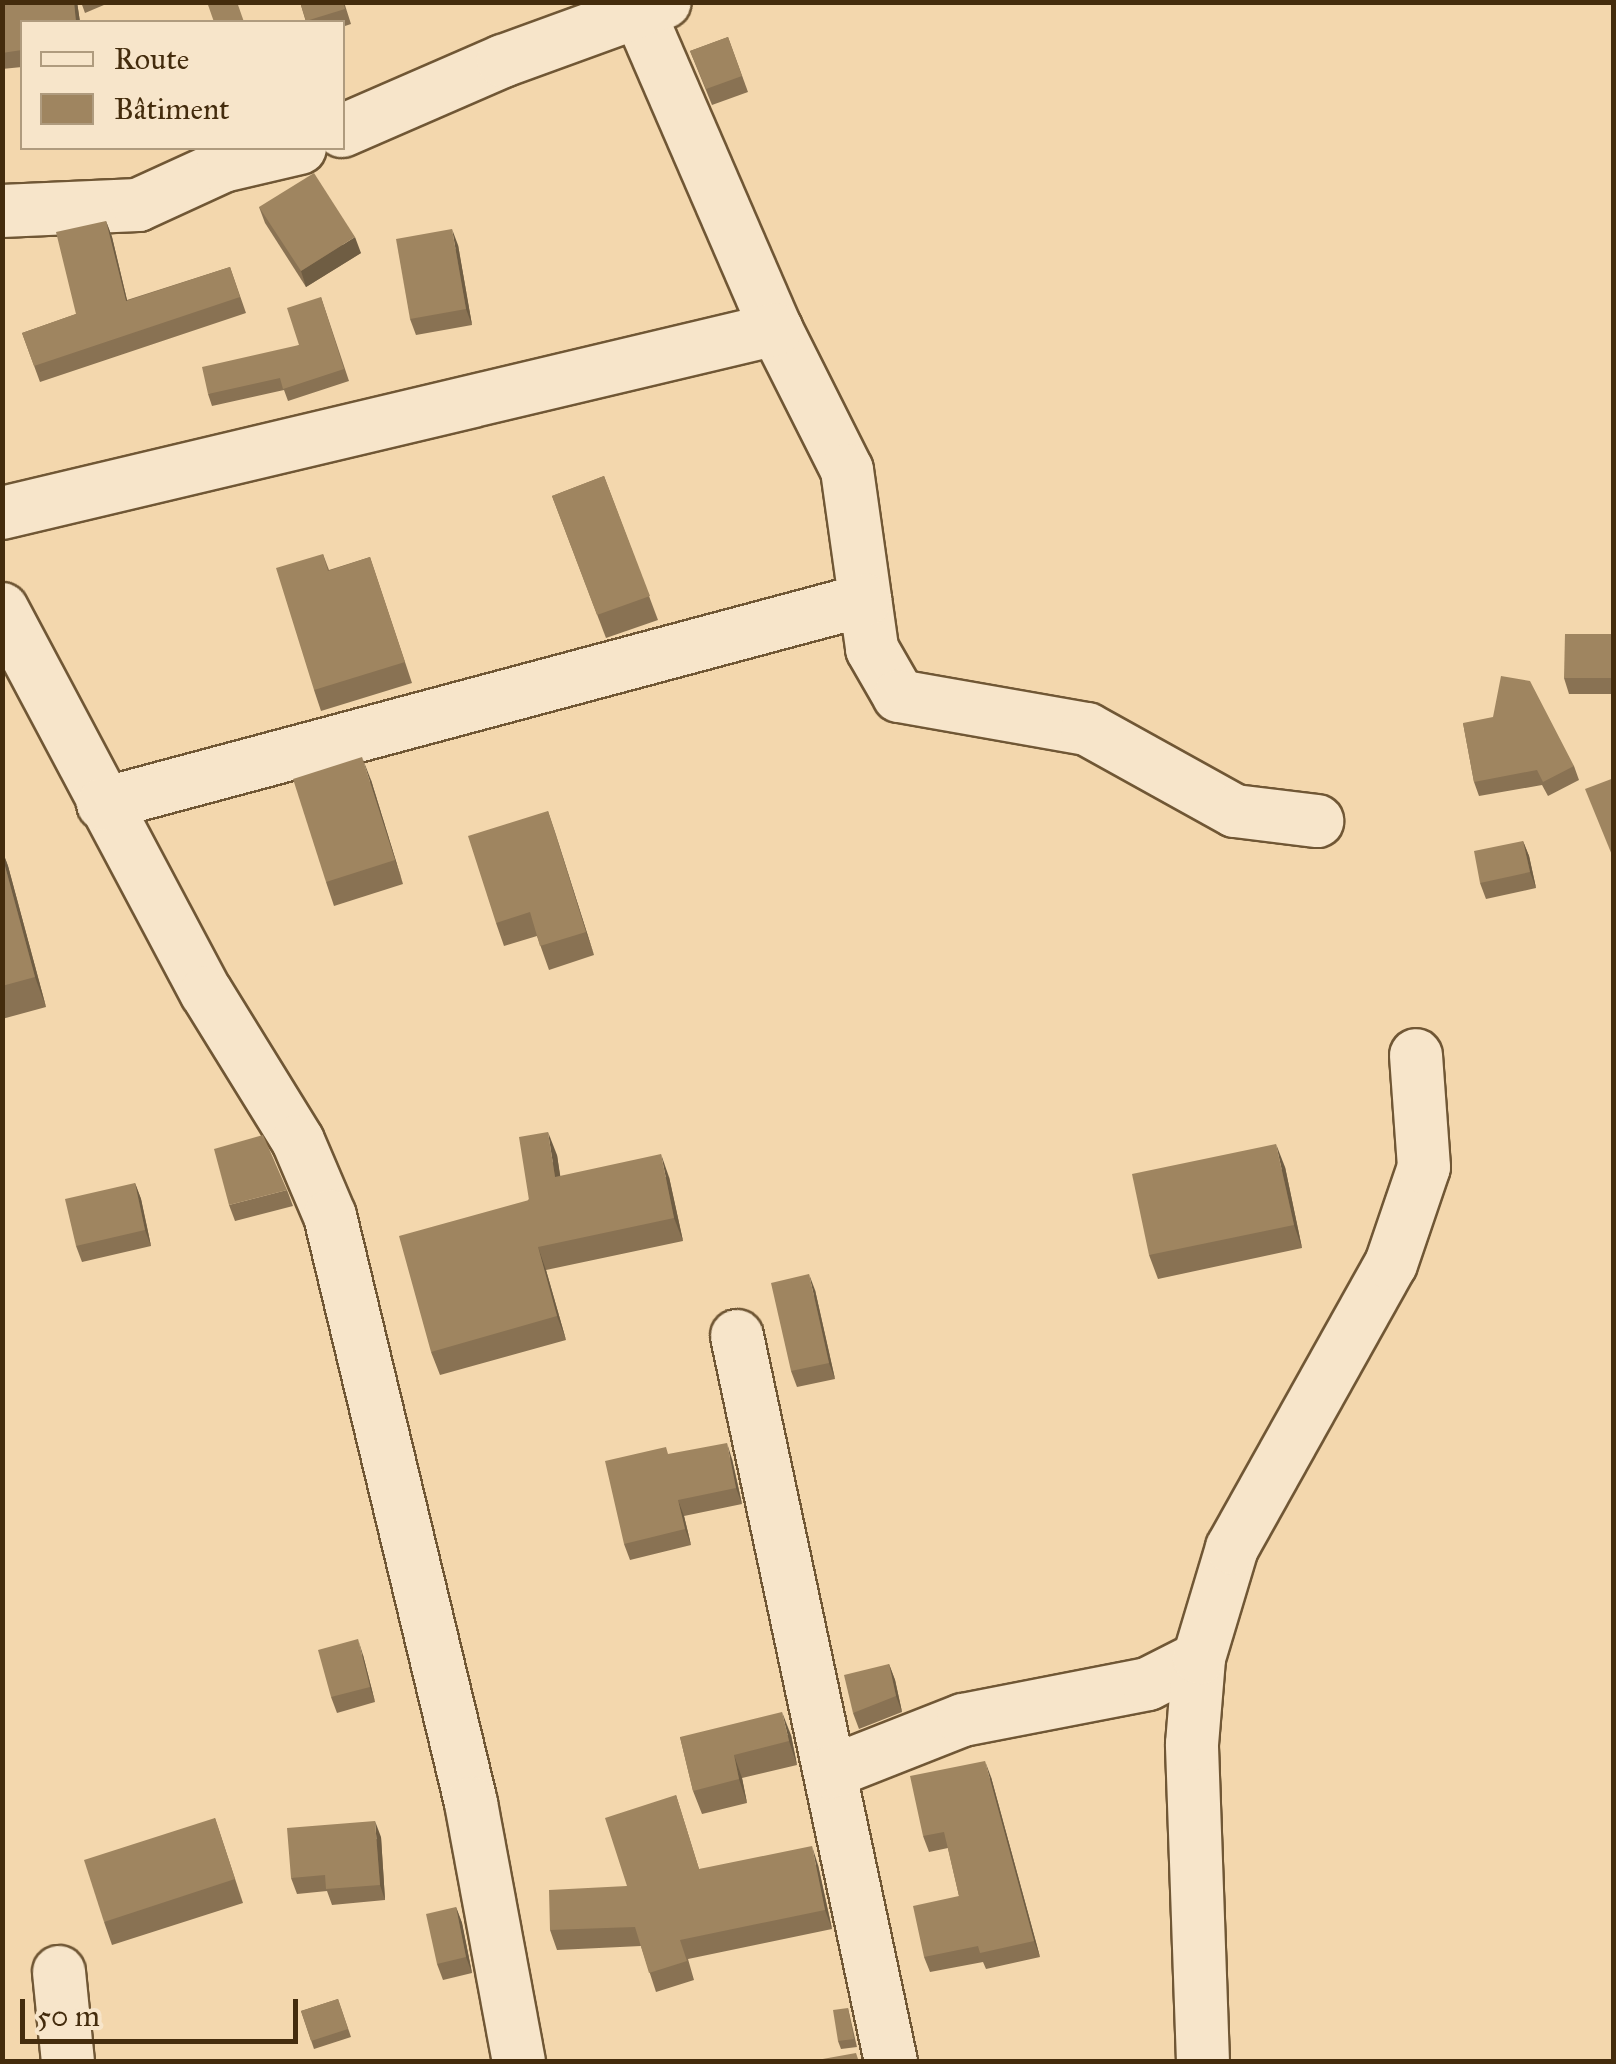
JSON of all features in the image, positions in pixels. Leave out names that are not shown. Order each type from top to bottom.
[{"type":"street","points":[[345,130],[652,6],[776,329],[847,470],[872,649],[900,696],[1087,729],[1235,812],[1317,821]]},
{"type":"street","points":[[2,212],[138,204],[224,166],[292,150]]},
{"type":"street","points":[[2,513],[776,329]]},
{"type":"street","points":[[103,804],[865,600]]},
{"type":"street","points":[[2,609],[206,992],[298,1141],[330,1216],[471,1803],[519,2062]]},
{"type":"street","points":[[1203,2062],[1192,1744],[1199,1658],[1232,1548],[1391,1264],[1424,1167],[1416,1055]]},
{"type":"street","points":[[737,1336],[831,1772],[858,1929],[890,2062]]},
{"type":"street","points":[[831,1772],[964,1720],[1148,1684],[1199,1658]]},
{"type":"street","points":[[59,1972],[68,2062]]},
{"type":"building","points":[[2,2],[74,2],[76,20],[20,20],[20,50],[2,53]]},
{"type":"building","points":[[207,2],[237,2],[243,20],[213,20]]},
{"type":"building","points":[[300,2],[343,2],[345,9],[306,20]]},
{"type":"building","points":[[728,37],[742,76],[706,89],[690,51]]},
{"type":"building","points":[[314,173],[355,237],[301,271],[259,207]]},
{"type":"building","points":[[106,221],[126,301],[230,267],[240,297],[34,366],[22,333],[76,314],[56,232]]},
{"type":"building","points":[[452,229],[466,309],[410,319],[396,239]]},
{"type":"building","points":[[321,297],[344,369],[283,389],[280,378],[208,394],[202,367],[299,345],[287,308]]},
{"type":"building","points":[[604,476],[650,596],[597,615],[552,496]]},
{"type":"building","points":[[323,554],[328,571],[370,557],[405,662],[314,690],[276,568]]},
{"type":"building","points":[[1565,634],[1614,634],[1614,678],[1564,678]]},
{"type":"building","points":[[1501,676],[1530,681],[1574,766],[1543,782],[1537,770],[1474,782],[1463,723],[1493,717]]},
{"type":"building","points":[[362,757],[395,860],[326,882],[293,779]]},
{"type":"building","points":[[1614,778],[1614,860],[1585,789]]},
{"type":"building","points":[[548,811],[586,932],[540,946],[530,912],[496,923],[468,836]]},
{"type":"building","points":[[1523,841],[1530,872],[1480,883],[1474,851]]},
{"type":"building","points":[[2,855],[35,977],[2,986]]},
{"type":"building","points":[[548,1132],[555,1177],[661,1154],[674,1218],[538,1247],[557,1316],[431,1352],[399,1236],[529,1200],[519,1137]]},
{"type":"building","points":[[263,1135],[287,1190],[229,1205],[214,1149]]},
{"type":"building","points":[[1276,1144],[1294,1225],[1149,1255],[1132,1174]]},
{"type":"building","points":[[135,1183],[145,1230],[76,1246],[65,1199]]},
{"type":"building","points":[[809,1274],[829,1363],[791,1371],[771,1283]]},
{"type":"building","points":[[727,1443],[736,1488],[678,1500],[685,1529],[624,1544],[605,1461],[666,1447],[668,1454]]},
{"type":"building","points":[[358,1639],[370,1687],[331,1697],[318,1650]]},
{"type":"building","points":[[889,1664],[896,1696],[853,1713],[844,1675]]},
{"type":"building","points":[[782,1712],[789,1741],[734,1755],[739,1779],[693,1791],[680,1737]]},
{"type":"building","points":[[985,1761],[1034,1941],[980,1953],[978,1946],[924,1957],[913,1906],[959,1896],[944,1832],[923,1836],[910,1776]]},
{"type":"building","points":[[676,1795],[699,1869],[812,1846],[825,1910],[680,1940],[687,1961],[649,1973],[635,1927],[550,1930],[549,1890],[627,1886],[605,1818]]},
{"type":"building","points":[[215,1818],[235,1879],[104,1922],[84,1860]]},
{"type":"building","points":[[375,1821],[380,1885],[326,1889],[325,1875],[291,1878],[287,1828]]},
{"type":"building","points":[[456,1907],[466,1957],[437,1964],[426,1914]]},
{"type":"building","points":[[338,1999],[348,2029],[311,2041],[301,2011]]},
{"type":"building","points":[[848,2008],[854,2039],[838,2041],[833,2010]]},
{"type":"building","points":[[856,2053],[859,2062],[806,2062]]}]
